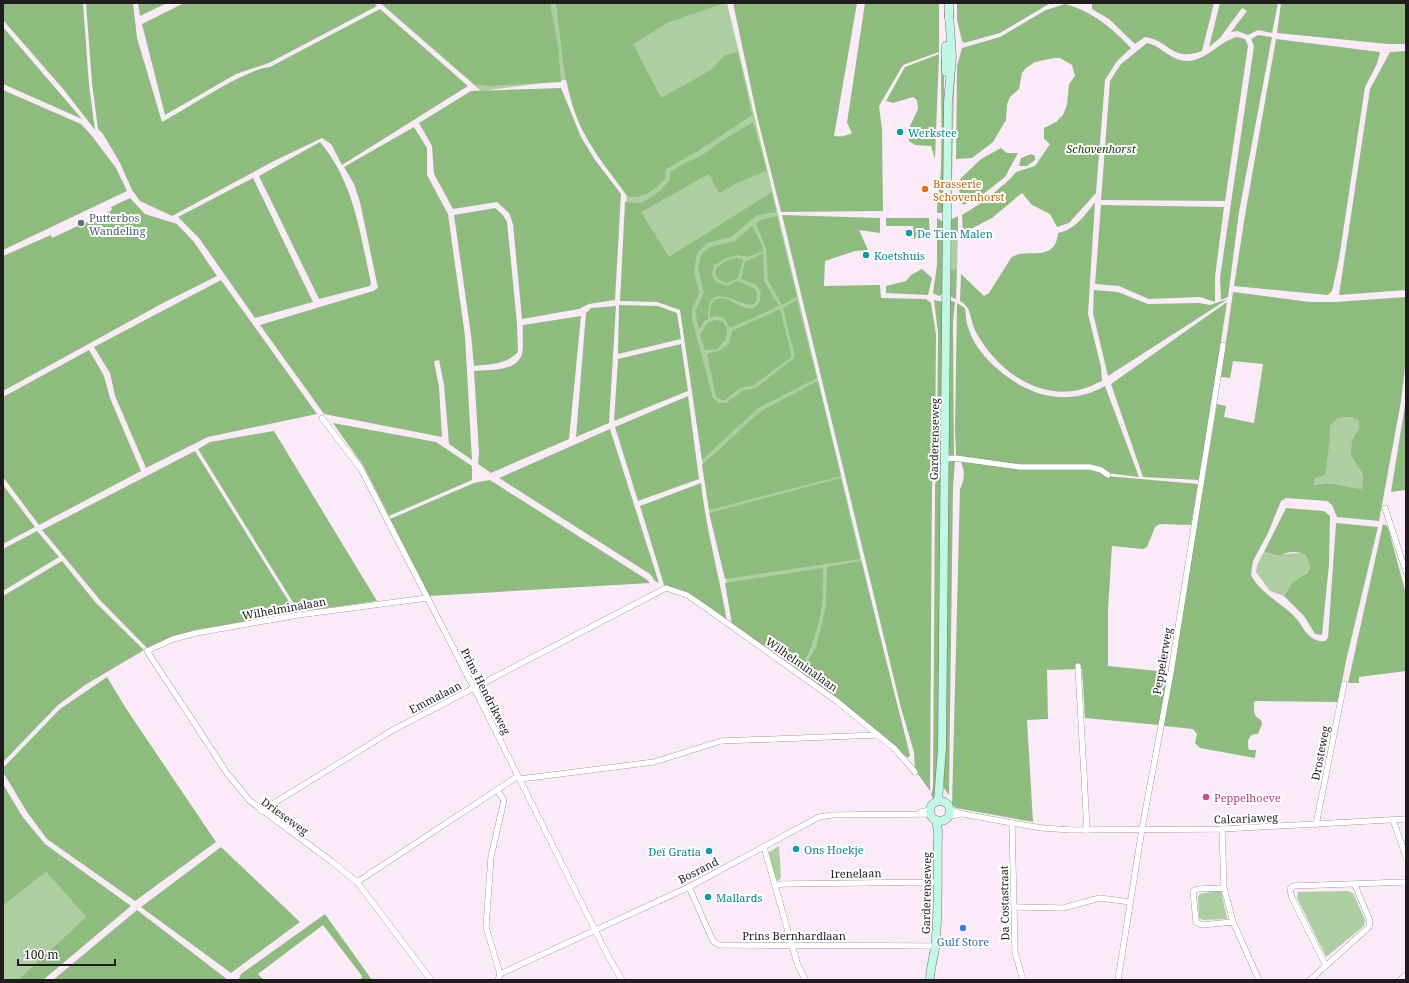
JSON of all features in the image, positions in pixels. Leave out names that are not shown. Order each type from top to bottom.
[{"type":"main road","name":"Garderenseweg","points":[[940,800],[943,660],[948,102],[952,57],[949,3]]},
{"type":"main road","points":[[940,800],[948,804],[950,813],[934,816],[932,805],[940,800]]},
{"type":"main road","name":"Garderenseweg","points":[[934,816],[938,831],[935,980]]},
{"type":"main road","name":"Garderenseweg","points":[[930,980],[930,964],[935,950]]},
{"type":"street","name":"Peppelerweg","points":[[1118,980],[1142,829],[1171,672],[1223,346]]},
{"type":"street","name":"Prins Hendrikweg","points":[[322,418],[361,469],[519,777],[594,930],[622,980]]},
{"type":"street","points":[[945,459],[955,458],[1020,467],[1090,467],[1101,470],[1108,475]]},
{"type":"street","points":[[1385,508],[1406,572]]},
{"type":"street","name":"Wilhelminalaan","points":[[666,588],[687,595],[838,702],[894,748],[915,772]]},
{"type":"street","name":"Emmalaan","points":[[261,811],[393,730],[666,588]]},
{"type":"street","name":"Wilhelminalaan","points":[[147,651],[172,639],[196,633],[298,615],[427,598]]},
{"type":"street","name":"Drieseweg","points":[[147,651],[227,772],[250,801],[261,811],[331,861],[357,882],[430,980]]},
{"type":"street","points":[[1078,666],[1087,830]]},
{"type":"street","name":"Drosteweg","points":[[1316,825],[1344,684]]},
{"type":"street","points":[[357,882],[519,777],[654,762],[721,742],[878,735]]},
{"type":"street","points":[[497,790],[504,800],[491,857],[486,927],[499,977]]},
{"type":"street","name":"Calcariaweg","points":[[950,813],[1046,829],[1087,830],[1222,829],[1406,819]]},
{"type":"street","name":"Bosrand","points":[[499,977],[688,886],[819,817],[832,815],[917,814],[934,816]]},
{"type":"street","points":[[1393,820],[1406,857]]},
{"type":"street","name":"Da Costastraat","points":[[1012,823],[1015,952],[1017,965],[1023,980]]},
{"type":"street","points":[[1222,829],[1224,888],[1233,922],[1259,980]]},
{"type":"street","points":[[764,847],[796,963],[805,980]]},
{"type":"street","name":"Irenelaan","points":[[775,886],[782,884],[937,882]]},
{"type":"street","points":[[1325,964],[1292,898],[1290,889],[1293,886],[1406,882]]},
{"type":"street","points":[[1310,980],[1325,964],[1369,927],[1370,921],[1354,885]]},
{"type":"street","name":"Prins Bernhardlaan","points":[[688,886],[713,941],[719,944],[935,950]]},
{"type":"street","points":[[1224,888],[1198,889],[1194,891],[1196,922],[1202,925],[1233,922]]},
{"type":"street","points":[[1015,906],[1063,908],[1100,898],[1130,902]]},
{"type":"street","points":[[1400,980],[1406,975]]},
{"type":"green space","points":[[3,3],[83,3],[89,85],[95,130],[64,90],[3,20]]},
{"type":"green space","points":[[86,3],[133,3],[137,38],[162,122],[246,74],[270,67],[380,9],[468,86],[342,165],[331,144],[322,138],[272,162],[172,216],[140,201],[132,190],[120,163],[103,134],[98,129],[92,83]]},
{"type":"green space","points":[[138,3],[167,3],[140,16]]},
{"type":"green space","points":[[184,3],[374,3],[377,6],[269,63],[236,74],[165,115],[142,24]]},
{"type":"green space","points":[[380,3],[727,3],[908,752],[732,624],[726,579],[709,510],[681,309],[626,203],[627,195],[566,80],[481,91]]},
{"type":"green space","points":[[381,3],[550,3],[558,46],[561,82],[489,86],[474,84]]},
{"type":"green space","points":[[556,3],[724,3],[667,23],[633,44],[661,98],[711,70],[725,55],[738,52],[752,115],[698,151],[666,169],[665,179],[653,190],[638,197],[627,196],[594,151],[585,135],[572,103],[564,70]]},
{"type":"green space","points":[[733,3],[857,3],[834,136],[846,136],[852,133],[847,123],[865,3],[939,3],[939,52],[903,65],[879,106],[882,129],[883,211],[781,212],[757,116]]},
{"type":"green space","points":[[957,3],[1049,4],[1000,33],[964,43],[962,41],[957,20]]},
{"type":"green space","points":[[1092,3],[1214,3],[1202,51],[1191,54],[1183,54],[1171,50],[1154,39],[1145,37],[1135,44],[1109,19],[1092,9]]},
{"type":"green space","points":[[1220,3],[1278,3],[1272,33],[1258,30],[1248,35],[1237,31],[1231,32],[1247,11],[1242,8],[1220,38],[1209,47]]},
{"type":"green space","points":[[1281,3],[1406,3],[1406,44],[1388,44],[1277,33]]},
{"type":"green space","points":[[1065,4],[1084,11],[1101,21],[1131,48],[1117,61],[1105,80],[1096,193],[1069,223],[1057,227],[1050,214],[1032,205],[1022,193],[992,218],[963,233],[962,215],[983,202],[1009,180],[1016,172],[1035,166],[1050,144],[1044,139],[1044,128],[1056,122],[1063,115],[1067,105],[1069,84],[1075,76],[1072,65],[1060,58],[1035,62],[1026,68],[1022,73],[1019,89],[1010,97],[1007,104],[1006,120],[993,142],[972,158],[956,159],[957,66],[962,48],[1000,37],[1046,10]]},
{"type":"green space","points":[[3,27],[82,119],[3,84]]},
{"type":"green space","points":[[1258,35],[1272,37],[1239,212],[1228,297],[1221,300],[1220,278],[1254,46],[1251,39]]},
{"type":"green space","points":[[1237,37],[1245,39],[1248,46],[1225,201],[1101,200],[1110,81],[1121,64],[1147,43],[1156,46],[1180,60],[1188,61],[1203,57]]},
{"type":"green space","points":[[1276,39],[1380,52],[1377,64],[1365,87],[1339,259],[1332,291],[1328,295],[1234,286]]},
{"type":"green space","points":[[1406,51],[1406,290],[1339,295],[1370,89],[1390,52]]},
{"type":"green space","points":[[939,54],[935,159],[931,146],[915,145],[909,141],[910,126],[918,109],[917,100],[913,97],[893,103],[886,101],[905,67]]},
{"type":"green space","points":[[941,59],[944,59],[944,210],[941,213],[937,213],[941,164]]},
{"type":"green space","points":[[955,59],[952,177],[951,176]]},
{"type":"green space","points":[[561,88],[581,137],[595,160],[621,194],[615,300],[589,304],[579,309],[522,319],[513,224],[509,213],[497,202],[453,209],[434,174],[432,146],[419,123],[471,91]]},
{"type":"green space","points":[[3,90],[81,124],[116,168],[127,191],[3,250]]},
{"type":"green space","points":[[753,122],[767,171],[739,182],[719,193],[709,174],[641,212],[669,257],[772,192],[776,212],[757,215],[731,237],[707,243],[697,253],[694,270],[699,294],[692,310],[692,319],[713,398],[720,403],[726,403],[742,391],[756,388],[794,358],[783,308],[797,300],[817,378],[758,408],[702,460],[680,310],[657,302],[620,301],[625,202],[643,202],[652,197],[670,180],[670,172],[701,156],[723,140]]},
{"type":"green space","points":[[414,127],[427,148],[427,175],[448,214],[465,336],[472,460],[449,444],[444,385],[439,360],[434,361],[439,387],[442,437],[324,414],[260,325],[373,291],[378,288],[360,202],[354,184],[344,167]]},
{"type":"green space","points":[[320,142],[332,157],[348,191],[359,227],[371,283],[370,286],[319,299],[259,176]]},
{"type":"green space","points":[[1001,148],[1007,153],[1018,153],[1005,177],[977,199],[963,205],[957,182],[981,159]]},
{"type":"green space","points":[[1031,154],[1035,156],[1035,160],[1027,166],[1019,166],[1021,158]]},
{"type":"green space","points":[[253,178],[313,302],[255,318],[199,238],[178,217]]},
{"type":"green space","points":[[130,198],[145,214],[177,224],[194,242],[217,276],[163,303],[3,391],[3,256],[51,235],[52,238],[112,210],[111,207]]},
{"type":"green space","points":[[1095,202],[1088,314],[1101,367],[1102,381],[1073,391],[1058,392],[1043,389],[1029,384],[1016,376],[1004,367],[984,345],[974,328],[967,307],[960,301],[961,274],[984,296],[989,293],[1011,258],[1017,255],[1046,252],[1051,249],[1056,243],[1058,233],[1070,229],[1075,225]]},
{"type":"green space","points":[[1101,205],[1224,207],[1215,277],[1215,302],[1200,297],[1149,299],[1119,286],[1095,284]]},
{"type":"green space","points":[[495,208],[503,215],[507,222],[517,323],[518,352],[503,362],[474,366],[454,215]]},
{"type":"green space","points":[[782,215],[880,218],[880,233],[859,230],[868,250],[855,251],[825,261],[824,286],[880,285],[881,298],[926,299],[931,303],[936,334],[935,454],[932,487],[930,791],[915,770],[914,752],[901,708]]},
{"type":"green space","points":[[777,216],[797,297],[782,305],[768,280],[766,248],[756,224],[760,220]]},
{"type":"green space","points":[[958,216],[958,234],[950,236],[950,220]]},
{"type":"green space","points":[[886,218],[929,218],[930,239],[914,239],[913,226],[886,226]]},
{"type":"green space","points":[[937,218],[944,222],[943,293],[939,296],[933,293],[937,265]]},
{"type":"green space","points":[[752,226],[762,245],[763,251],[747,257],[738,255],[726,258],[714,265],[712,275],[716,282],[727,286],[737,281],[754,288],[757,292],[756,302],[751,305],[721,296],[715,297],[711,301],[708,320],[705,320],[699,330],[695,311],[704,293],[698,268],[701,255],[710,247],[735,241]]},
{"type":"green space","points":[[958,234],[957,269],[950,270],[950,236]]},
{"type":"green space","points":[[763,253],[764,281],[779,306],[730,328],[724,318],[715,316],[710,318],[711,305],[714,300],[717,299],[726,299],[748,308],[753,308],[758,304],[760,301],[760,290],[758,287],[741,279],[745,262]]},
{"type":"green space","points":[[737,258],[743,260],[738,278],[727,283],[719,280],[715,274],[716,268],[728,260]]},
{"type":"green space","points":[[922,269],[932,278],[928,295],[886,293],[886,286],[906,281],[911,275]]},
{"type":"green space","points":[[957,269],[956,299],[949,296],[950,270]]},
{"type":"green space","points":[[221,280],[317,414],[208,437],[146,468],[115,396],[110,373],[94,347]]},
{"type":"green space","points":[[1094,290],[1118,292],[1148,304],[1199,303],[1210,305],[1228,299],[1108,376],[1093,313]]},
{"type":"green space","points":[[1233,292],[1310,302],[1335,302],[1406,297],[1406,359],[1401,401],[1379,521],[1337,517],[1332,505],[1327,501],[1286,498],[1281,501],[1268,533],[1253,561],[1251,575],[1259,587],[1288,610],[1311,637],[1325,641],[1328,638],[1336,523],[1378,527],[1346,661],[1338,702],[1254,702],[1254,713],[1261,720],[1262,724],[1258,734],[1250,736],[1248,741],[1249,750],[1256,750],[1255,758],[1200,748],[1195,743],[1197,734],[1193,729],[1164,726],[1217,404],[1226,406],[1224,417],[1254,423],[1263,364],[1233,361],[1230,378],[1221,377]],"holes":[[[1351,417],[1358,420],[1359,428],[1352,440],[1351,454],[1363,476],[1362,489],[1327,483],[1314,485],[1315,478],[1325,475],[1330,439],[1330,426],[1338,418]]]},
{"type":"green space","points":[[934,300],[943,302],[942,458],[937,454],[938,333]]},
{"type":"green space","points":[[949,300],[955,302],[953,323],[954,456],[951,456],[948,453]]},
{"type":"green space","points":[[1227,302],[1200,480],[1143,477],[1111,384]]},
{"type":"green space","points":[[957,303],[965,308],[968,327],[973,340],[979,349],[993,365],[1018,384],[1045,395],[1060,397],[1090,393],[1105,386],[1139,477],[1108,473],[1101,468],[1022,466],[956,456]]},
{"type":"green space","points":[[619,305],[658,306],[677,313],[681,339],[618,354]]},
{"type":"green space","points":[[616,306],[609,423],[576,437],[586,313],[591,308]]},
{"type":"green space","points":[[780,309],[791,357],[754,385],[740,388],[725,400],[721,400],[716,396],[707,354],[726,347],[730,341],[732,331]]},
{"type":"green space","points":[[581,316],[569,439],[491,473],[478,464],[479,453],[474,371],[501,369],[514,364],[519,360],[523,351],[523,325]]},
{"type":"green space","points":[[716,320],[722,321],[727,328],[726,339],[717,349],[705,350],[700,335],[707,323]]},
{"type":"green space","points":[[681,344],[688,391],[614,421],[618,359]]},
{"type":"green space","points":[[89,350],[104,376],[110,398],[141,471],[39,525],[3,477],[3,397]]},
{"type":"green space","points":[[818,381],[841,476],[709,510],[702,465],[761,411]]},
{"type":"green space","points":[[688,396],[699,479],[638,501],[615,427]]},
{"type":"green space","points":[[1406,399],[1406,490],[1391,492]]},
{"type":"green space","points":[[1351,417],[1358,420],[1359,428],[1352,440],[1360,472],[1363,476],[1362,490],[1332,483],[1320,483],[1314,485],[1328,444],[1329,426],[1338,418]]},
{"type":"green space","points":[[333,423],[436,442],[472,466],[472,480],[389,516],[364,467]]},
{"type":"green space","points":[[610,429],[659,583],[655,581],[650,574],[499,478]]},
{"type":"green space","points":[[274,431],[377,601],[299,612],[198,449],[210,442]]},
{"type":"green space","points":[[195,451],[296,613],[195,630],[171,637],[147,648],[100,600],[42,530]]},
{"type":"green space","points":[[942,460],[938,756],[934,800],[931,795],[933,788],[935,487],[937,462]]},
{"type":"green space","points":[[951,460],[955,461],[953,488],[949,795],[944,788],[944,740],[948,517],[947,463]]},
{"type":"green space","points":[[960,460],[1024,469],[1090,469],[1100,471],[1106,476],[1198,484],[1191,525],[1160,524],[1155,527],[1147,547],[1143,549],[1112,546],[1108,610],[1108,666],[1168,672],[1159,725],[1085,718],[1082,669],[1047,670],[1048,719],[1027,720],[1033,822],[956,808],[952,805],[960,489],[964,474]]},
{"type":"green space","points":[[841,478],[860,559],[725,579],[709,513]]},
{"type":"green space","points":[[490,480],[650,583],[429,596],[390,519],[474,483]]},
{"type":"green space","points":[[701,483],[706,518],[727,621],[688,593],[664,585],[640,506]]},
{"type":"green space","points":[[3,485],[35,527],[3,544]]},
{"type":"green space","points":[[1286,508],[1324,511],[1330,516],[1329,564],[1322,635],[1315,634],[1304,616],[1284,596],[1293,582],[1307,573],[1310,567],[1306,555],[1293,552],[1280,556],[1264,552]]},
{"type":"green space","points":[[1383,524],[1387,526],[1389,531],[1406,594],[1406,671],[1359,677],[1359,683],[1348,683]]},
{"type":"green space","points":[[37,531],[59,557],[3,591],[3,549]]},
{"type":"green space","points":[[1264,552],[1280,556],[1283,554],[1302,553],[1306,555],[1310,567],[1284,596],[1270,591],[1256,572],[1257,565]]},
{"type":"green space","points":[[62,561],[96,603],[144,650],[85,685],[58,705],[3,762],[3,596]]},
{"type":"green space","points":[[861,561],[910,755],[908,758],[801,674],[816,647],[826,606],[827,567]]},
{"type":"green space","points":[[823,568],[819,622],[816,634],[799,672],[732,624],[725,583]]},
{"type":"green space","points":[[107,677],[127,710],[216,842],[135,901],[47,839],[27,812],[3,772],[3,768],[60,709]]},
{"type":"green space","points":[[3,784],[22,816],[45,844],[131,906],[43,980],[18,980],[86,917],[46,872],[3,906]]},
{"type":"green space","points":[[779,846],[781,877],[779,881],[775,878],[768,853]]},
{"type":"green space","points":[[221,847],[300,922],[231,973],[141,907]]},
{"type":"green space","points":[[46,872],[86,917],[18,980],[3,980],[3,906]]},
{"type":"green space","points":[[1221,890],[1227,919],[1203,920],[1199,918],[1198,897],[1200,894]]},
{"type":"green space","points":[[1348,891],[1353,893],[1365,920],[1364,926],[1326,957],[1297,898],[1298,892]]},
{"type":"green space","points":[[137,910],[228,980],[53,980]]},
{"type":"green space","points":[[325,914],[372,980],[361,980],[362,976],[323,925],[258,974],[264,980],[239,979],[241,974]]},
{"type":"place","name":"Werkstee","points":[[900,132]]},
{"type":"place","name":"Brasserie Schovenhorst","points":[[925,189]]},
{"type":"place","name":"Putterbos Wandeling","points":[[81,223]]},
{"type":"place","name":"De Tien Malen","points":[[909,233]]},
{"type":"place","name":"Koetshuis","points":[[866,255]]},
{"type":"place","name":"Peppelhoeve","points":[[1206,797]]},
{"type":"place","name":"Ons Hoekje","points":[[796,849]]},
{"type":"place","name":"Deï Gratia","points":[[709,851]]},
{"type":"place","name":"Mallards","points":[[708,897]]},
{"type":"place","name":"Gulf Store","points":[[963,928]]},
{"type":"park label","name":"Schovenhorst","points":[[1101,148]]}]
